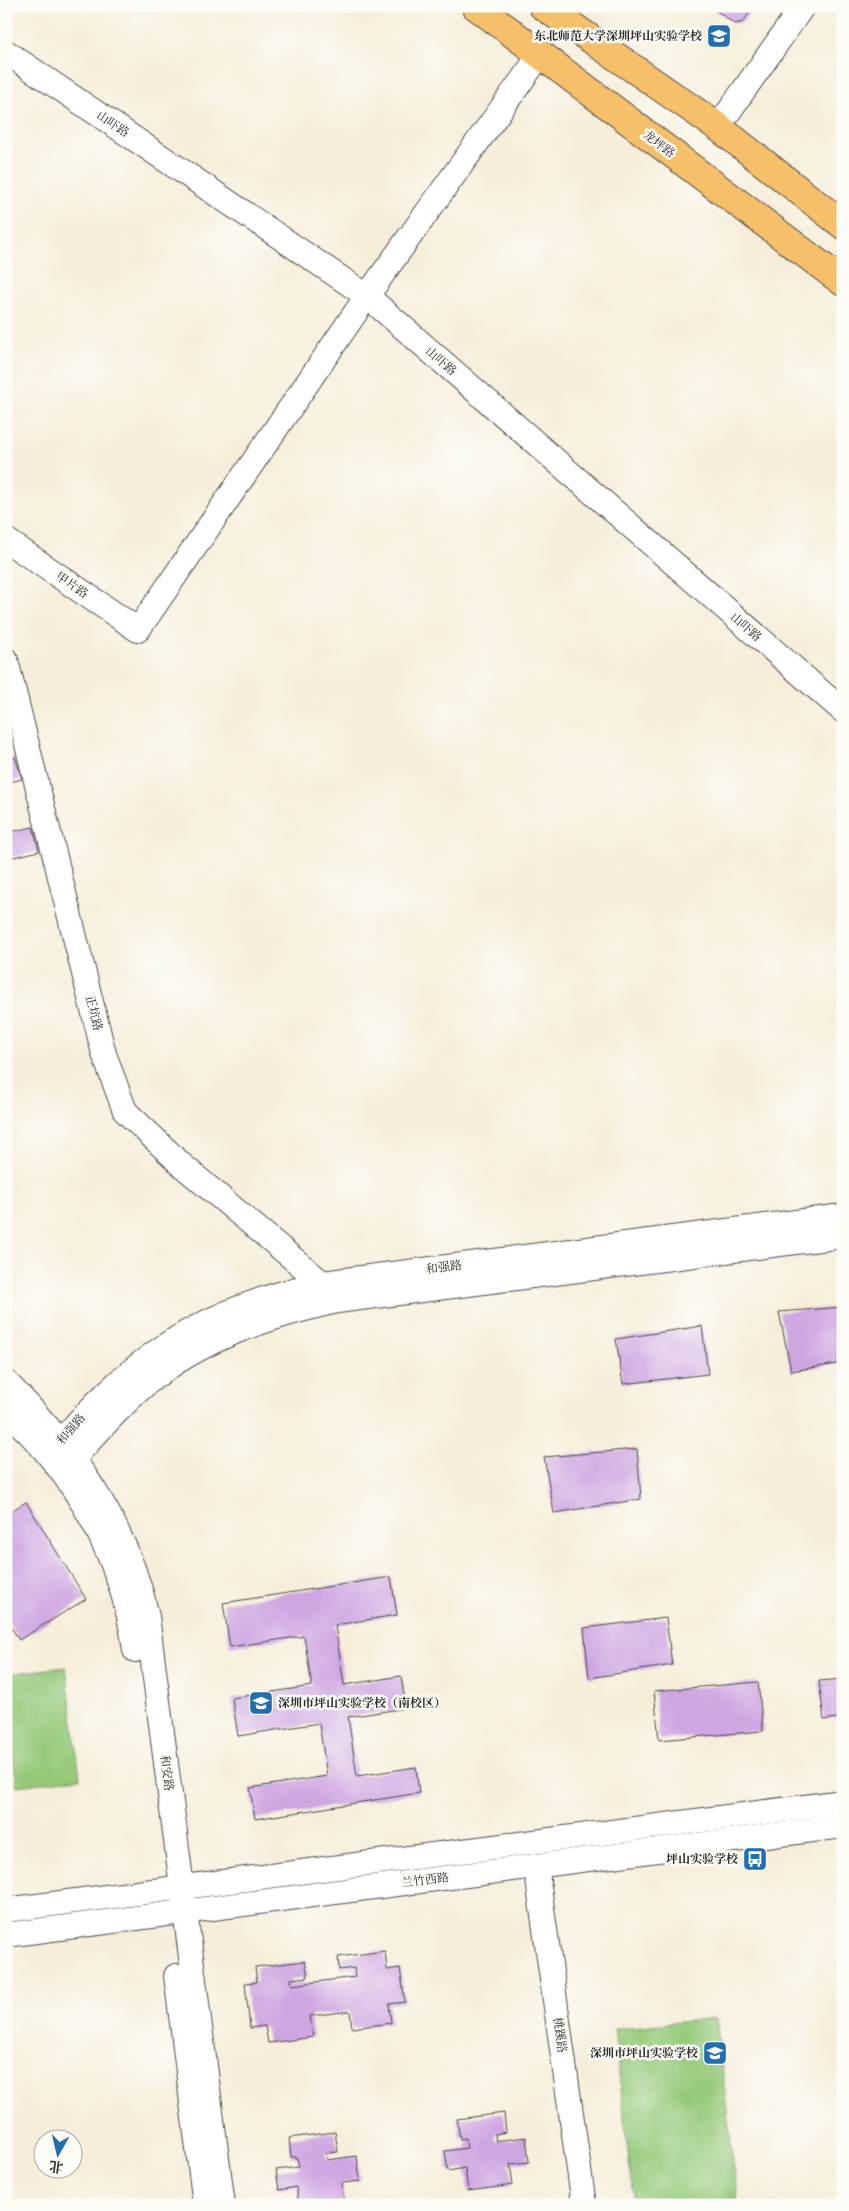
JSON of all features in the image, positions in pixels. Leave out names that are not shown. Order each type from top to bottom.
[{"type":"main road","name":"龙坪路","points":[[476,6],[843,282]]},
{"type":"main road","points":[[543,6],[718,127],[843,225]]},
{"type":"street","points":[[718,127],[803,6]]},
{"type":"street","name":"山吓路","points":[[6,52],[367,296],[843,712]]},
{"type":"street","points":[[367,296],[540,55]]},
{"type":"street","name":"甲片路","points":[[6,540],[138,630],[367,296]]},
{"type":"street","name":"正坑路","points":[[6,660],[104,1054],[124,1111],[182,1166],[322,1283]]},
{"type":"street","name":"和强路","points":[[61,1451],[99,1398],[131,1369],[170,1341],[210,1319],[247,1303],[322,1283],[843,1216]]},
{"type":"street","name":"和强路","points":[[61,1451],[171,1365],[202,1346],[242,1328],[285,1313],[337,1301],[843,1236]]},
{"type":"street","name":"和安路","points":[[10,1401],[61,1451],[107,1511],[125,1548],[142,1594],[205,2205]]},
{"type":"street","name":"兰竹西路","points":[[6,1910],[843,1802]]},
{"type":"street","name":"兰竹西路","points":[[6,1935],[843,1826]]},
{"type":"street","name":"桃蹊路","points":[[536,1866],[584,2205]]},
{"type":"street","name":"和安路","points":[[176,1912],[222,2205]]},
{"type":"green space","points":[[66,1667],[80,1778],[17,1786],[6,1706],[6,1674]]},
{"type":"green space","points":[[716,2018],[738,2203],[634,2205],[614,2029]]},
{"type":"building","points":[[710,6],[754,6],[743,22],[735,24]]},
{"type":"building","points":[[15,757],[22,779],[6,783],[6,759]]},
{"type":"building","points":[[33,827],[39,851],[6,859],[6,833]]},
{"type":"building","points":[[843,1307],[843,1363],[791,1371],[779,1312]]},
{"type":"building","points":[[702,1326],[708,1374],[623,1384],[616,1339]]},
{"type":"building","points":[[637,1449],[641,1499],[554,1513],[544,1457]]},
{"type":"building","points":[[26,1502],[86,1599],[19,1640],[6,1619],[6,1514]]},
{"type":"building","points":[[391,1577],[397,1615],[335,1625],[344,1685],[401,1676],[406,1708],[348,1717],[357,1776],[416,1767],[419,1793],[255,1819],[250,1788],[327,1776],[319,1723],[238,1736],[232,1698],[312,1686],[304,1636],[230,1647],[223,1603]]},
{"type":"building","points":[[666,1618],[672,1665],[589,1678],[584,1628]]},
{"type":"building","points":[[843,1679],[843,1717],[824,1720],[819,1681]]},
{"type":"building","points":[[758,1682],[763,1731],[659,1740],[654,1691]]},
{"type":"building","points":[[385,1951],[387,1970],[400,1968],[405,2002],[389,2004],[391,2023],[352,2028],[350,2011],[310,2016],[313,2037],[268,2043],[265,2026],[250,2028],[245,1983],[257,1982],[255,1967],[305,1961],[308,1977],[291,1979],[292,1985],[355,1977],[354,1968],[339,1970],[338,1957]]},
{"type":"building","points":[[504,2113],[506,2132],[495,2134],[496,2141],[526,2137],[529,2162],[510,2164],[513,2185],[468,2191],[465,2168],[448,2171],[445,2151],[467,2148],[466,2138],[460,2139],[457,2119]]},
{"type":"building","points":[[335,2132],[338,2152],[326,2153],[327,2160],[357,2156],[360,2181],[342,2183],[344,2204],[299,2205],[296,2187],[279,2190],[276,2170],[299,2167],[297,2157],[291,2157],[289,2138]]},
{"type":"place","name":"东北师范大学深圳坪山实验学校","points":[[719,36]]},
{"type":"place","name":"深圳市坪山实验学校（南校区）","points":[[261,1703]]},
{"type":"place","name":"坪山实验学校","points":[[755,1859]]},
{"type":"place","name":"深圳市坪山实验学校","points":[[715,2053]]}]
